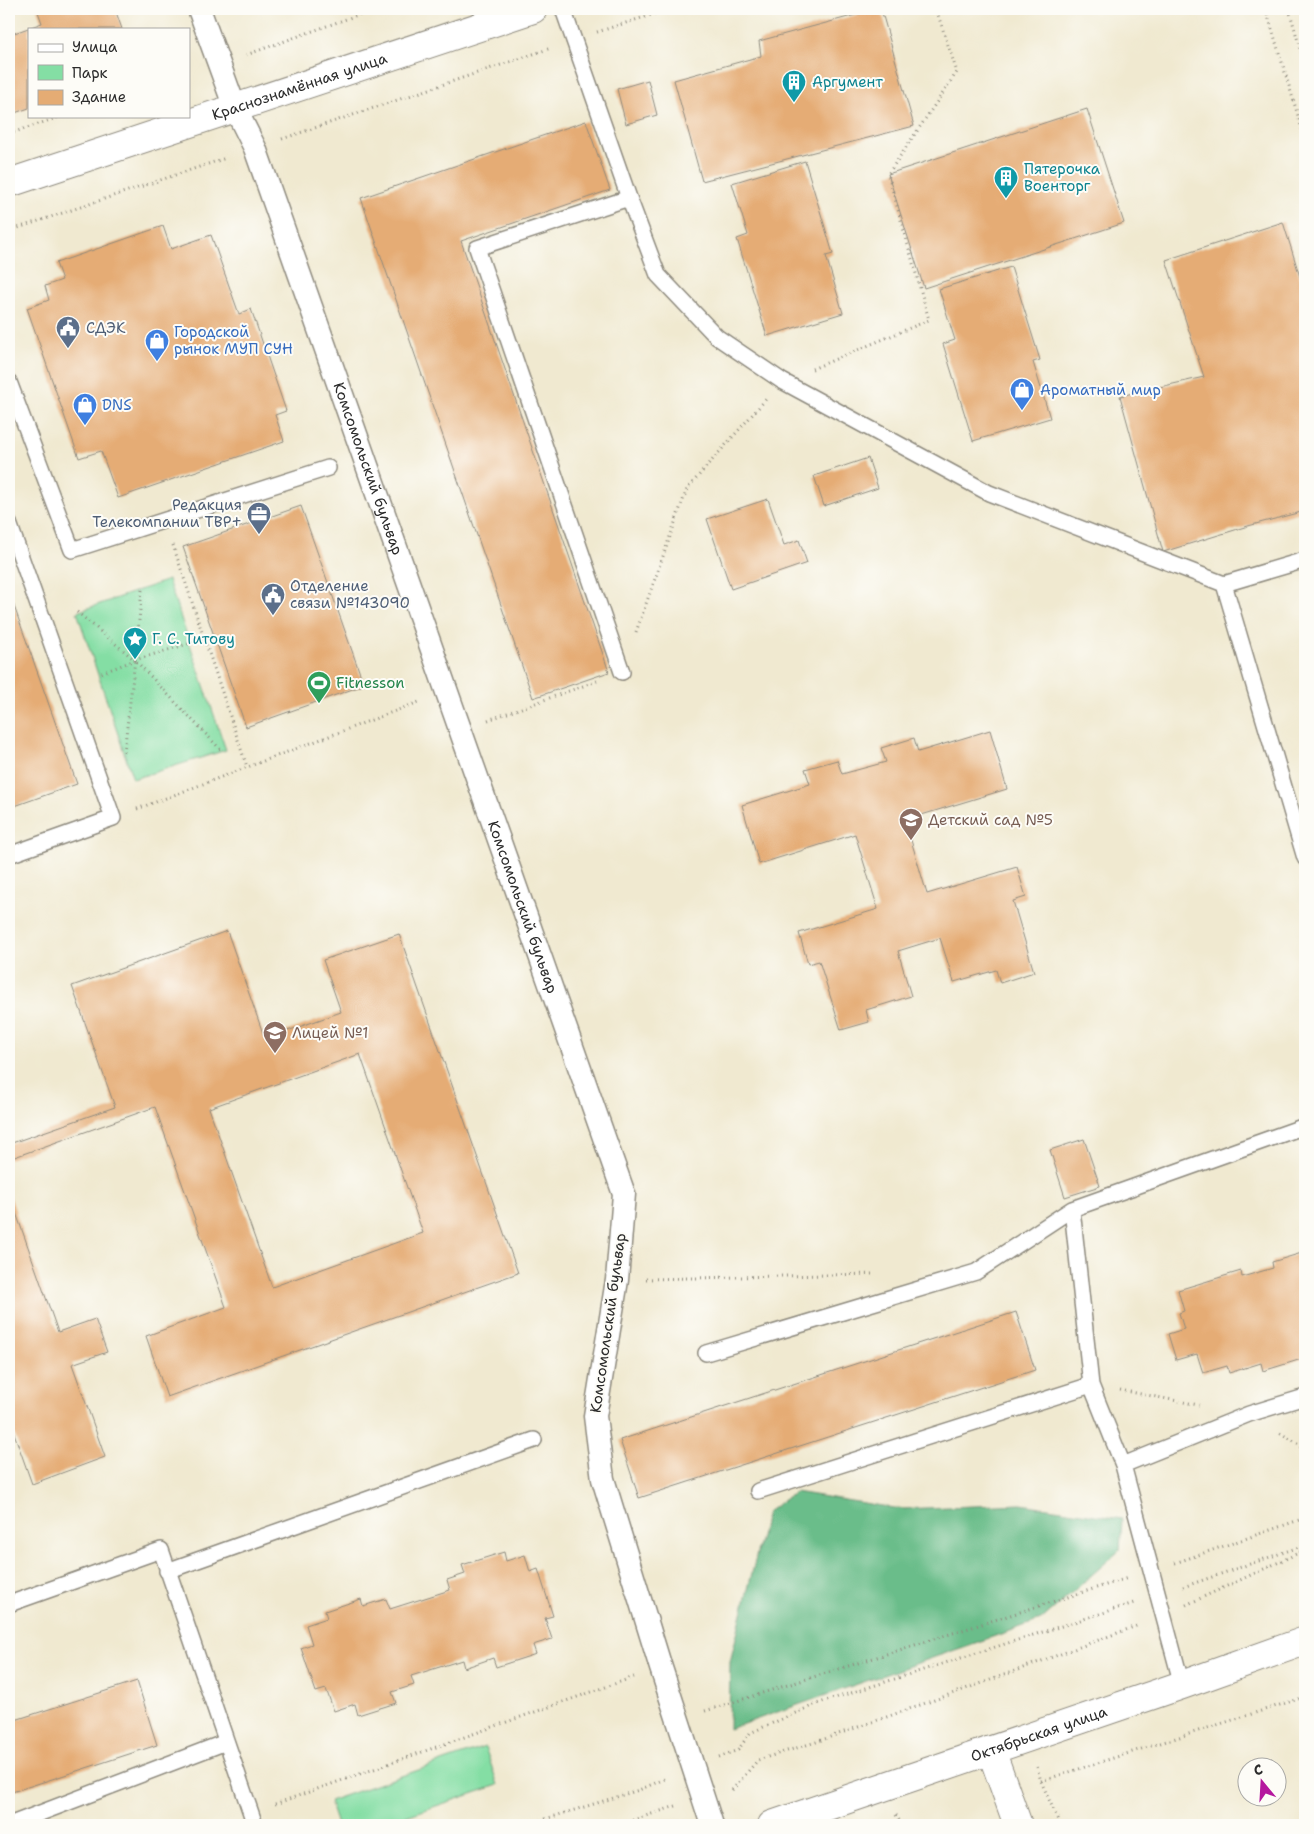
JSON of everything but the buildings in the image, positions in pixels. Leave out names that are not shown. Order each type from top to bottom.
[{"type":"street","name":"Комсомольский бульвар","points":[[199,9],[235,108],[255,148],[624,1194],[617,1280],[595,1416],[603,1479],[712,1825]]},
{"type":"street","name":"Краснознамённая улица","points":[[9,183],[533,9]]},
{"type":"street","name":"Октябрьская улица","points":[[772,1825],[1029,1738],[1305,1641]]},
{"type":"street","points":[[991,1750],[1018,1825]]},
{"type":"lane","points":[[563,9],[658,275],[717,336],[782,381],[989,493],[1224,584],[1305,560]]},
{"type":"lane","points":[[622,672],[477,248],[629,198]]},
{"type":"lane","points":[[9,382],[72,550],[328,468]]},
{"type":"lane","points":[[9,523],[114,818],[9,855]]},
{"type":"lane","points":[[1224,584],[1305,858]]},
{"type":"lane","points":[[706,1353],[976,1272],[1072,1209],[1305,1126]]},
{"type":"lane","points":[[1072,1209],[1091,1385],[1123,1465],[1182,1685]]},
{"type":"lane","points":[[758,1491],[1091,1385]]},
{"type":"lane","points":[[1123,1465],[1249,1414],[1305,1397]]},
{"type":"lane","points":[[168,1570],[534,1440]]},
{"type":"lane","points":[[9,1604],[160,1550],[252,1819]]},
{"type":"lane","points":[[9,1825],[226,1742]]},
{"type":"path","points":[[218,65],[374,9]]},
{"type":"path","points":[[9,231],[575,39],[670,9]]},
{"type":"path","points":[[1266,9],[1305,139]]},
{"type":"path","points":[[1289,9],[1305,66]]},
{"type":"path","points":[[9,134],[56,118]]},
{"type":"path","points":[[165,521],[248,767]]},
{"type":"path","points":[[124,752],[142,590]]},
{"type":"path","points":[[77,612],[135,660],[222,752]]},
{"type":"path","points":[[99,674],[135,660],[204,639]]},
{"type":"path","points":[[114,818],[447,691]]},
{"type":"path","points":[[617,1280],[876,1274]]},
{"type":"path","points":[[678,1720],[1150,1571],[1305,1518]]},
{"type":"path","points":[[526,1825],[639,1790],[694,1766],[738,1750],[750,1733],[816,1704],[1159,1595],[1305,1545]]},
{"type":"path","points":[[618,1825],[679,1805],[728,1794],[758,1760],[816,1742],[1164,1616],[1305,1550]]},
{"type":"path","points":[[252,1819],[661,1668]]},
{"type":"path","points":[[1041,1780],[1305,1697]]},
{"type":"path","points":[[1029,1738],[1041,1780],[1060,1825]]},
{"type":"green space","points":[[168,580],[226,750],[133,779],[77,612]]},
{"type":"green space","points":[[795,1492],[901,1509],[1021,1504],[1122,1519],[1120,1550],[1041,1620],[729,1729],[730,1662],[767,1512]]},
{"type":"green space","points":[[485,1747],[498,1785],[380,1825],[337,1825],[329,1801]]},
{"type":"place","name":"Аргумент","points":[[794,103]]},
{"type":"place","name":"Пятерочка Военторг","points":[[1006,199]]},
{"type":"place","name":"СДЭК","points":[[68,349]]},
{"type":"place","name":"Городской рынок МУП СУН","points":[[157,362]]},
{"type":"place","name":"Ароматный мир","points":[[1022,411]]},
{"type":"place","name":"DNS","points":[[85,426]]},
{"type":"place","name":"Редакция Телекомпании ТВР+","points":[[259,535]]},
{"type":"place","name":"Отделение связи №143090","points":[[273,616]]},
{"type":"place","name":"Г. С. Титову","points":[[135,660]]},
{"type":"place","name":"Fitnesson","points":[[319,704]]},
{"type":"place","name":"Детский сад №5","points":[[911,841]]},
{"type":"place","name":"Лицей №1","points":[[275,1054]]}]
